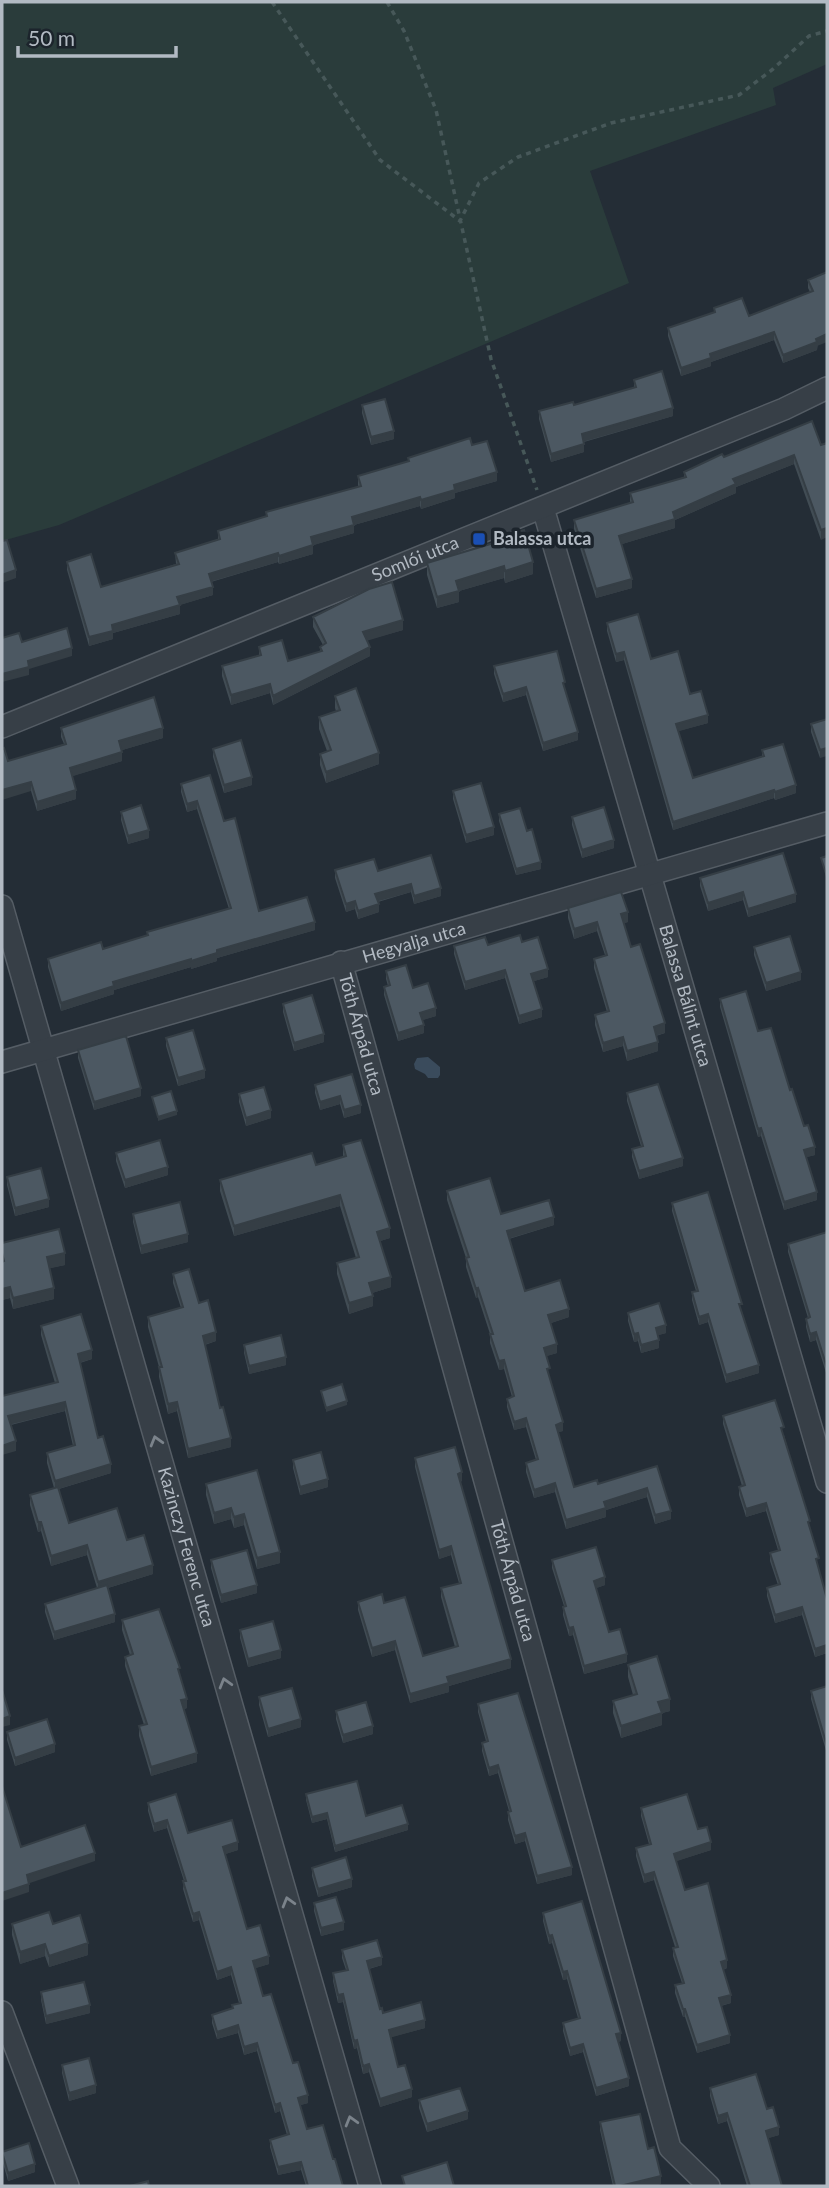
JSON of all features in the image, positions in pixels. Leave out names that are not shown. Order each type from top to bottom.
[{"type":"street","name":"Somlói utca","points":[[2,727],[784,409],[827,388]]},
{"type":"street","name":"Balassa Bálint utca","points":[[543,508],[827,1482]]},
{"type":"street","name":"Hegyalja utca","points":[[2,1062],[827,823]]},
{"type":"street","name":"Kazinczy Ferenc utca","points":[[2,906],[370,2186]]},
{"type":"street","name":"Tóth Árpád utca","points":[[341,962],[670,2148],[709,2186]]},
{"type":"street","points":[[2,2012],[68,2186]]},
{"type":"path","points":[[272,2],[380,160],[460,221]]},
{"type":"path","points":[[387,2],[404,31],[436,110],[491,359],[543,508]]},
{"type":"path","points":[[460,221],[479,183],[518,157],[611,123],[739,94],[773,69],[809,36],[827,31]]},
{"type":"shaded area","points":[[2,2],[827,2],[827,64],[773,88],[776,105],[590,171],[629,283],[59,525],[2,541]]},
{"type":"water","points":[[428,1057],[440,1067],[438,1078],[428,1078],[415,1069],[417,1058]]},
{"type":"building","points":[[827,272],[827,334],[816,339],[817,342],[783,355],[774,332],[710,354],[711,358],[681,368],[668,328],[715,312],[714,308],[742,298],[749,316],[813,291],[808,280]]},
{"type":"building","points":[[662,371],[673,408],[582,434],[584,444],[551,454],[539,411],[573,402],[574,405],[636,387],[634,380]]},
{"type":"building","points":[[385,399],[394,431],[371,437],[362,405]]},
{"type":"building","points":[[812,421],[821,445],[827,443],[827,528],[821,530],[794,455],[733,479],[736,484],[673,512],[675,519],[619,536],[632,579],[596,589],[574,520],[633,502],[630,493],[686,477],[684,472],[722,454],[724,457]]},
{"type":"building","points":[[470,438],[472,445],[487,441],[497,472],[454,485],[455,490],[421,500],[420,497],[352,517],[354,525],[311,537],[313,545],[209,574],[213,587],[177,597],[180,605],[112,625],[113,631],[89,637],[67,562],[91,554],[101,587],[179,564],[175,553],[220,539],[218,531],[267,516],[266,512],[361,486],[358,476],[409,461],[408,458]]},
{"type":"building","points":[[524,530],[533,562],[505,571],[504,566],[456,581],[459,591],[437,597],[427,563],[497,542],[496,539]]},
{"type":"building","points":[[7,540],[16,570],[2,575],[2,541]]},
{"type":"building","points":[[392,582],[403,620],[363,632],[370,647],[273,696],[270,684],[231,695],[222,666],[261,655],[259,647],[282,640],[288,661],[322,651],[320,647],[326,643],[313,617],[369,589]]},
{"type":"building","points":[[638,614],[651,659],[678,651],[690,694],[701,691],[708,715],[676,724],[693,778],[764,756],[762,750],[783,744],[796,785],[673,822],[624,652],[616,654],[607,623]]},
{"type":"building","points":[[67,628],[72,648],[28,661],[29,667],[2,674],[2,638],[19,633],[22,642]]},
{"type":"building","points":[[557,651],[565,682],[563,683],[578,732],[543,743],[526,687],[503,694],[494,666]]},
{"type":"building","points":[[356,688],[379,753],[326,772],[320,754],[331,750],[319,717],[340,710],[335,696]]},
{"type":"building","points":[[154,697],[163,728],[119,741],[122,752],[70,768],[76,790],[37,802],[31,782],[2,790],[2,749],[4,748],[8,761],[66,744],[61,728]]},
{"type":"building","points":[[827,719],[827,748],[820,750],[811,724]]},
{"type":"building","points":[[241,740],[252,777],[224,785],[213,749]]},
{"type":"building","points":[[210,775],[224,821],[235,818],[259,911],[307,897],[315,922],[113,982],[114,986],[61,1003],[48,959],[101,942],[103,949],[148,935],[147,932],[231,908],[197,801],[187,804],[181,784]]},
{"type":"building","points":[[481,783],[494,827],[466,835],[453,791]]},
{"type":"building","points":[[141,805],[149,830],[128,836],[121,812]]},
{"type":"building","points":[[604,807],[614,840],[582,850],[572,817]]},
{"type":"building","points":[[520,808],[527,831],[532,829],[541,862],[516,869],[499,814]]},
{"type":"building","points":[[783,853],[796,894],[748,909],[743,892],[708,903],[700,878]]},
{"type":"building","points":[[431,855],[441,888],[414,896],[411,884],[375,894],[379,904],[358,911],[355,901],[346,904],[335,870],[374,859],[378,871]]},
{"type":"building","points":[[827,856],[827,877],[821,858]]},
{"type":"building","points":[[621,892],[628,912],[621,914],[631,947],[640,944],[665,1023],[654,1027],[658,1042],[627,1051],[623,1037],[603,1043],[595,1015],[609,1011],[594,959],[607,955],[597,922],[574,929],[568,908]]},
{"type":"building","points":[[520,935],[522,942],[538,937],[548,969],[531,974],[542,1009],[519,1016],[505,970],[465,982],[454,946],[485,937],[488,945]]},
{"type":"building","points":[[790,936],[801,972],[766,983],[754,947]]},
{"type":"building","points":[[406,965],[413,988],[428,983],[436,1008],[420,1013],[424,1025],[398,1033],[384,987],[390,985],[386,971]]},
{"type":"building","points":[[746,991],[758,1031],[771,1028],[790,1090],[792,1089],[804,1126],[808,1125],[815,1147],[804,1150],[817,1192],[784,1202],[761,1128],[758,1129],[720,999]]},
{"type":"building","points":[[312,995],[324,1034],[294,1043],[283,1004]]},
{"type":"building","points":[[193,1030],[205,1070],[178,1078],[166,1038]]},
{"type":"building","points":[[126,1036],[141,1088],[94,1102],[78,1050]]},
{"type":"building","points":[[352,1074],[361,1105],[344,1110],[340,1096],[320,1102],[315,1085]]},
{"type":"building","points":[[658,1084],[683,1158],[639,1171],[632,1149],[643,1146],[627,1093]]},
{"type":"building","points":[[264,1087],[271,1110],[246,1118],[239,1094]]},
{"type":"building","points":[[171,1091],[177,1111],[158,1117],[152,1097]]},
{"type":"building","points":[[160,1140],[168,1167],[125,1180],[116,1153]]},
{"type":"building","points":[[361,1140],[390,1228],[377,1232],[391,1277],[369,1283],[373,1296],[349,1303],[337,1263],[359,1257],[340,1195],[234,1226],[220,1180],[312,1153],[316,1165],[346,1156],[343,1145]]},
{"type":"building","points":[[41,1168],[49,1199],[15,1208],[7,1177]]},
{"type":"building","points":[[490,1178],[501,1214],[549,1200],[554,1217],[507,1231],[525,1291],[560,1280],[569,1309],[548,1315],[557,1344],[544,1348],[550,1368],[547,1369],[563,1422],[556,1425],[574,1487],[597,1480],[598,1484],[657,1466],[671,1511],[655,1515],[647,1488],[604,1502],[606,1508],[566,1520],[555,1483],[534,1490],[526,1463],[538,1459],[526,1418],[514,1422],[507,1399],[514,1396],[504,1360],[499,1361],[490,1334],[493,1334],[466,1258],[469,1257],[447,1191]]},
{"type":"building","points":[[708,1192],[759,1365],[726,1375],[708,1314],[699,1317],[692,1292],[698,1291],[672,1203]]},
{"type":"building","points":[[180,1202],[188,1234],[141,1246],[133,1214]]},
{"type":"building","points":[[59,1229],[65,1253],[47,1257],[54,1288],[13,1298],[10,1287],[2,1289],[2,1243]]},
{"type":"building","points":[[827,1232],[827,1368],[816,1332],[810,1334],[806,1319],[810,1317],[788,1244]]},
{"type":"building","points":[[189,1269],[199,1303],[208,1300],[216,1332],[203,1336],[220,1408],[223,1407],[231,1438],[188,1449],[177,1402],[168,1404],[159,1367],[162,1367],[148,1317],[183,1307],[173,1274]]},
{"type":"building","points":[[659,1303],[666,1325],[656,1328],[659,1340],[641,1345],[638,1333],[634,1334],[628,1313]]},
{"type":"building","points":[[81,1314],[92,1350],[78,1354],[98,1438],[103,1436],[111,1464],[55,1481],[47,1453],[75,1445],[65,1402],[8,1416],[16,1441],[2,1446],[2,1396],[58,1382],[41,1326]]},
{"type":"building","points":[[281,1335],[286,1357],[249,1366],[244,1345]]},
{"type":"building","points":[[342,1384],[347,1401],[326,1408],[321,1391]]},
{"type":"building","points":[[775,1400],[810,1521],[808,1522],[819,1558],[816,1559],[827,1599],[827,1645],[815,1649],[802,1607],[775,1615],[767,1588],[780,1584],[770,1553],[780,1550],[766,1503],[746,1509],[739,1487],[745,1485],[723,1416]]},
{"type":"building","points":[[455,1447],[462,1472],[458,1474],[511,1659],[447,1677],[449,1683],[410,1694],[395,1641],[372,1648],[358,1602],[382,1594],[384,1603],[405,1597],[423,1656],[458,1646],[441,1588],[461,1583],[451,1546],[439,1550],[415,1458]]},
{"type":"building","points":[[321,1452],[328,1479],[300,1487],[293,1460]]},
{"type":"building","points":[[257,1470],[280,1552],[257,1558],[244,1514],[234,1517],[231,1508],[214,1513],[206,1484]]},
{"type":"building","points":[[58,1487],[69,1523],[117,1508],[127,1540],[144,1535],[153,1565],[98,1582],[87,1545],[51,1556],[30,1495]]},
{"type":"building","points":[[596,1547],[605,1577],[594,1581],[609,1632],[620,1629],[627,1654],[584,1666],[573,1627],[569,1628],[563,1607],[566,1606],[552,1560]]},
{"type":"building","points":[[247,1550],[257,1585],[221,1595],[211,1560]]},
{"type":"building","points":[[107,1585],[115,1614],[54,1632],[45,1604]]},
{"type":"building","points":[[159,1609],[180,1668],[178,1669],[187,1699],[181,1700],[197,1753],[151,1767],[139,1726],[147,1724],[125,1657],[133,1654],[122,1620]]},
{"type":"building","points":[[273,1621],[281,1650],[248,1659],[240,1630]]},
{"type":"building","points":[[657,1656],[670,1699],[658,1702],[662,1713],[621,1726],[613,1701],[637,1694],[628,1665]]},
{"type":"building","points":[[827,1686],[827,1746],[811,1691]]},
{"type":"building","points":[[292,1688],[301,1719],[268,1729],[259,1697]]},
{"type":"building","points":[[518,1693],[572,1867],[537,1876],[525,1833],[515,1836],[498,1765],[489,1768],[482,1743],[488,1741],[478,1704]]},
{"type":"building","points":[[2,1694],[10,1716],[2,1719]]},
{"type":"building","points":[[366,1702],[373,1726],[343,1735],[336,1711]]},
{"type":"building","points":[[47,1719],[55,1744],[15,1758],[7,1732]]},
{"type":"building","points":[[357,1781],[366,1816],[402,1805],[408,1824],[335,1846],[327,1813],[312,1817],[306,1794]]},
{"type":"building","points":[[2,1786],[21,1847],[85,1825],[95,1853],[27,1875],[29,1884],[2,1893]]},
{"type":"building","points":[[176,1794],[188,1833],[232,1820],[238,1842],[223,1847],[247,1929],[260,1925],[269,1956],[253,1961],[263,1996],[271,1994],[293,2063],[298,2062],[308,2095],[298,2098],[307,2129],[323,2125],[343,2186],[308,2186],[301,2162],[278,2167],[270,2140],[289,2134],[280,2103],[275,2105],[257,2043],[244,2047],[238,2025],[217,2032],[212,2015],[241,2003],[231,1967],[217,1972],[199,1912],[193,1914],[167,1820],[154,1824],[148,1803]]},
{"type":"building","points":[[687,1794],[698,1829],[707,1827],[711,1842],[674,1854],[685,1890],[708,1883],[727,1960],[721,1962],[731,1995],[719,1998],[730,2035],[697,2045],[675,1985],[684,1983],[673,1948],[678,1947],[654,1872],[644,1875],[636,1848],[651,1844],[641,1808]]},
{"type":"building","points":[[346,1857],[352,1879],[318,1889],[312,1868]]},
{"type":"building","points":[[336,1897],[344,1922],[321,1928],[314,1903]]},
{"type":"building","points":[[582,1901],[621,2033],[616,2034],[629,2078],[596,2088],[583,2044],[570,2048],[563,2023],[580,2018],[567,1971],[563,1972],[543,1913]]},
{"type":"building","points":[[49,1912],[53,1924],[80,1915],[88,1943],[49,1956],[45,1944],[20,1952],[12,1924]]},
{"type":"building","points":[[377,1940],[382,1957],[367,1961],[380,2009],[382,2008],[383,2013],[421,2002],[425,2020],[389,2030],[398,2067],[405,2065],[412,2089],[380,2099],[369,2064],[363,2066],[343,1994],[338,1995],[333,1973],[348,1970],[342,1950]]},
{"type":"building","points":[[84,1982],[90,2005],[46,2016],[41,1992]]},
{"type":"building","points":[[89,2058],[96,2085],[69,2093],[62,2065]]},
{"type":"building","points":[[756,2074],[767,2109],[773,2107],[779,2127],[766,2131],[782,2186],[750,2186],[727,2113],[718,2116],[710,2088]]},
{"type":"building","points":[[460,2088],[468,2111],[427,2124],[419,2100]]},
{"type":"building","points":[[640,2114],[648,2149],[654,2147],[661,2176],[615,2186],[600,2122]]},
{"type":"building","points":[[29,2143],[35,2164],[8,2173],[2,2152]]},
{"type":"building","points":[[447,2162],[454,2186],[405,2186],[402,2176]]},
{"type":"building","points":[[148,2181],[149,2186],[130,2186]]},
{"type":"place","name":"Balassa utca","points":[[479,539]]}]
